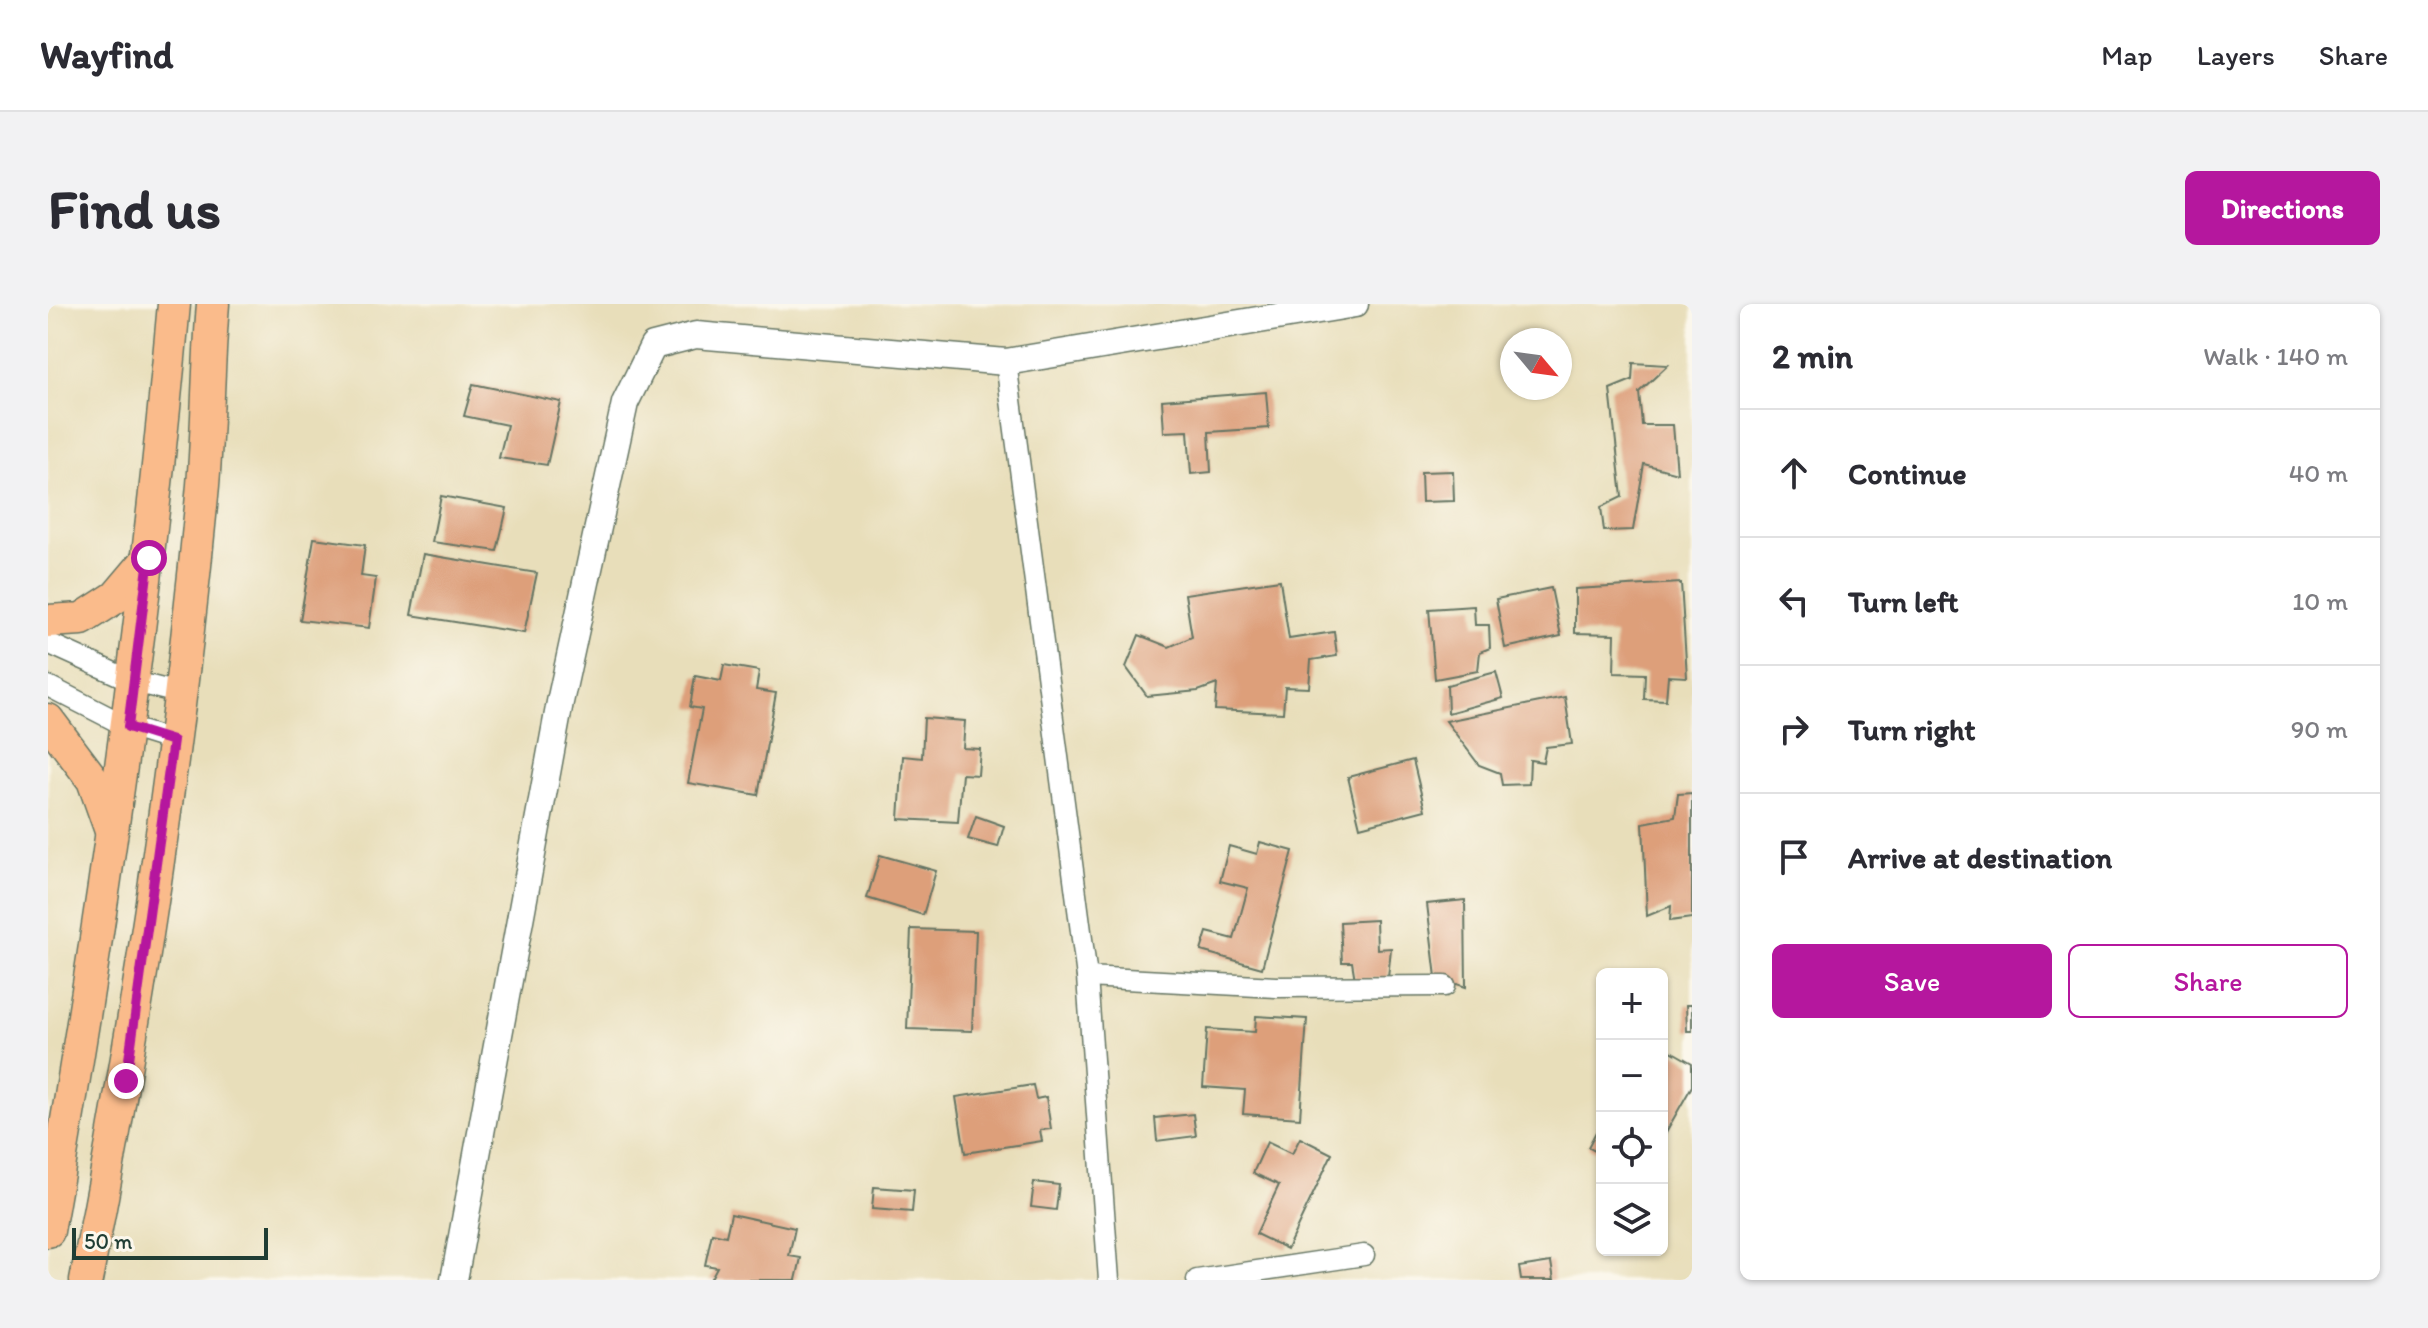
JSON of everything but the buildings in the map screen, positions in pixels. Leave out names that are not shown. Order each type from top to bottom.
[{"type":"main road","points":[[48,1231],[91,990],[128,727],[149,558],[174,304]]},
{"type":"main road","points":[[86,1280],[126,1081],[173,741],[203,483],[214,307]]},
{"type":"main road","points":[[48,621],[82,619],[116,597],[149,558]]},
{"type":"main road","points":[[48,720],[93,780],[113,836]]},
{"type":"street","points":[[454,1280],[560,702],[625,403],[640,367],[653,346],[696,335],[1006,362],[1355,304]]},
{"type":"street","points":[[1006,362],[1087,977],[1109,1280]]},
{"type":"street","points":[[48,643],[134,682],[179,693]]},
{"type":"street","points":[[48,686],[128,727],[173,741]]},
{"type":"street","points":[[1087,977],[1276,987],[1445,986]]},
{"type":"street","points":[[1197,1280],[1364,1255]]},
{"type":"route","points":[[126,1081],[173,741],[128,727],[149,558]]}]
